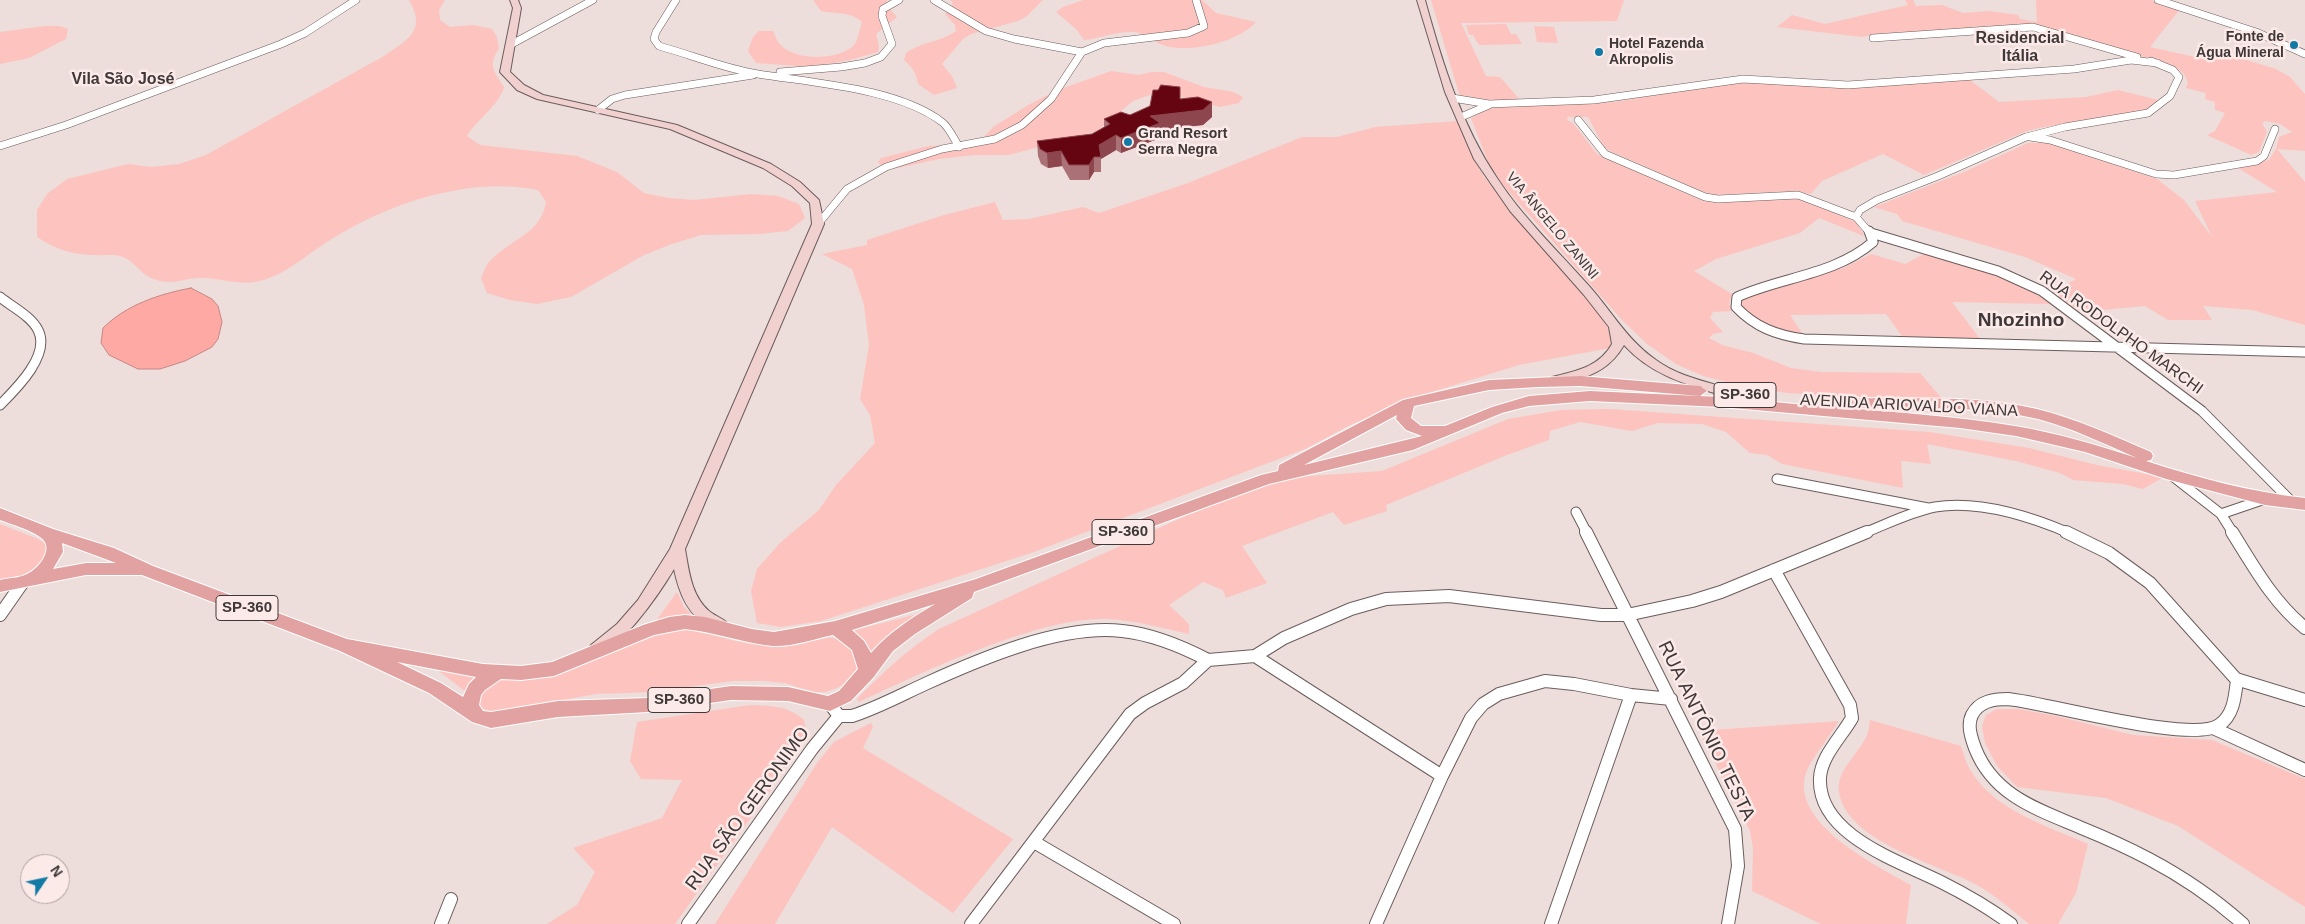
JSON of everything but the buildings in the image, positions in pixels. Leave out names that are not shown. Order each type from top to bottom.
[{"type":"main road","name":"AVENIDA ARIOVALDO VIANA","points":[[1266,479],[1408,403],[1489,385],[1580,382],[1838,403],[1989,407],[2031,413],[2086,431],[2231,489]]},
{"type":"main road","name":"AVENIDA ARIOVALDO VIANA","points":[[1266,479],[1429,440],[1497,410],[1529,401],[1590,396],[1721,402],[1960,423],[2022,432],[2088,447],[2171,475],[2231,489]]},
{"type":"main road","name":"SP-360","points":[[1408,403],[1403,419],[1410,427],[1420,432],[1454,428]]},
{"type":"main road","points":[[2022,432],[2042,427],[2042,423],[2031,413]]},
{"type":"main road","name":"SP-360","points":[[346,646],[499,672],[538,672],[581,660],[649,630],[668,624],[685,622],[774,639],[835,628],[980,584],[1266,479]]},
{"type":"main road","name":"SP-360","points":[[2231,489],[2265,499],[2298,503]]},
{"type":"main road","name":"SP-360","points":[[0,514],[47,533],[108,552],[147,570],[346,646],[435,688],[478,717],[491,720],[558,709],[648,705],[731,693],[788,694],[834,710],[888,646],[909,629],[980,584]]},
{"type":"main road","points":[[29,580],[50,562],[56,551],[56,543],[47,533]]},
{"type":"main road","name":"SP-360","points":[[0,586],[102,568],[147,570]]},
{"type":"main road","points":[[835,628],[852,637],[860,648],[867,661],[867,673]]},
{"type":"main road","points":[[478,717],[470,706],[470,696],[477,686],[499,672]]},
{"type":"street","points":[[0,146],[66,125],[281,44],[305,33],[356,0]]},
{"type":"street","points":[[514,0],[517,8],[505,72],[518,87],[540,97],[673,128],[767,166],[796,184],[815,202],[818,224]]},
{"type":"street","points":[[510,45],[593,0]]},
{"type":"street","points":[[676,0],[656,32],[654,39],[659,46],[757,74],[808,80],[900,102],[923,110],[944,123],[959,146]]},
{"type":"street","points":[[598,110],[612,100],[625,95],[757,74],[838,67],[877,60],[887,53],[892,44],[882,16],[882,9],[899,0]]},
{"type":"street","points":[[934,0],[986,30],[1014,39],[1082,52],[1104,43],[1188,33],[1204,26],[1196,0]]},
{"type":"street","name":"VIA ÂNGELO ZANINI","points":[[1421,0],[1452,98],[1475,148],[1498,186],[1598,305],[1614,327],[1642,356],[1662,370],[1732,394]]},
{"type":"street","points":[[2158,0],[2256,32],[2305,54]]},
{"type":"street","points":[[1856,217],[1860,210],[1877,200],[1938,176],[2026,136],[2065,127],[2142,116],[2160,108],[2179,77],[2173,70],[2157,63],[2096,44],[2024,27],[1873,38]]},
{"type":"street","points":[[2096,44],[2112,53],[2118,62]]},
{"type":"street","points":[[581,660],[610,640],[641,608],[677,548],[818,224],[847,189],[886,167],[942,149],[995,139],[1022,125],[1051,99],[1082,52]]},
{"type":"street","points":[[1452,98],[1490,104],[1621,98],[1743,79],[1832,85],[1873,84],[2074,69],[2136,59],[2157,63]]},
{"type":"street","points":[[1461,117],[1490,104]]},
{"type":"street","points":[[1578,120],[1604,154],[1705,197],[1718,199],[1798,195],[1856,217],[1871,233],[1873,242],[1865,249],[1838,263],[1743,294],[1737,298],[1736,307],[1744,317],[1773,335],[1788,338],[2304,353]]},
{"type":"street","points":[[2065,127],[2062,133],[2074,148]]},
{"type":"street","points":[[2026,136],[2050,140],[2156,174],[2174,175],[2257,161],[2264,156],[2275,128]]},
{"type":"street","name":"RUA RODOLPHO MARCHI","points":[[1871,233],[1998,271],[2042,291],[2202,411],[2298,503]]},
{"type":"street","points":[[0,297],[32,323],[39,332],[41,342],[39,357],[0,405]]},
{"type":"street","points":[[1538,382],[1571,377],[1599,366],[1608,359],[1618,344],[1614,327]]},
{"type":"street","points":[[2171,475],[2221,514],[2271,594],[2288,614],[2305,628]]},
{"type":"street","points":[[1777,478],[1928,508]]},
{"type":"street","points":[[2221,514],[2265,499]]},
{"type":"street","points":[[834,710],[852,716],[865,712],[922,684],[1010,649],[1066,634],[1092,630],[1120,630],[1154,637],[1181,645],[1208,660],[1255,656],[1284,638],[1351,608],[1386,599],[1414,596],[1449,596],[1600,615],[1627,615],[1692,601],[1928,508],[1949,506],[1976,507],[2009,513],[2036,521],[2094,545],[2126,563],[2149,582],[2237,680],[2305,700]]},
{"type":"street","name":"RUA ANTÔNIO TESTA","points":[[1576,512],[1735,829],[1740,850],[1740,874],[1728,924]]},
{"type":"street","points":[[677,548],[686,588],[694,604],[702,614],[726,629]]},
{"type":"street","points":[[1774,570],[1850,705],[1852,718],[1821,769],[1819,785],[1827,806],[1846,832],[1868,847],[1958,890],[1994,910],[2011,924]]},
{"type":"street","points":[[0,616],[29,580]]},
{"type":"street","points":[[1255,656],[1442,776]]},
{"type":"street","points":[[971,924],[1130,714],[1145,703],[1183,683],[1208,660]]},
{"type":"street","points":[[2213,728],[2232,713],[2237,680]]},
{"type":"street","points":[[1376,924],[1442,776],[1471,718],[1483,704],[1499,694],[1545,681],[1574,684],[1631,695],[1671,699]]},
{"type":"street","points":[[1551,924],[1631,695]]},
{"type":"street","points":[[2243,924],[2228,910],[2180,876],[2128,848],[2022,804],[2000,786],[1987,772],[1976,751],[1969,730],[1971,715],[1979,705],[1993,700],[2014,700],[2129,723],[2181,730],[2213,728],[2305,770]]},
{"type":"street","name":"RUA SÃO GERONIMO","points":[[688,924],[812,749],[834,710]]},
{"type":"street","points":[[1034,842],[1174,924]]},
{"type":"street","points":[[441,924],[452,899]]},
{"type":"shaded area","points":[[409,0],[445,0],[439,10],[440,20],[450,27],[473,25],[492,29],[497,37],[499,48],[493,68],[504,87],[493,107],[467,136],[480,145],[577,156],[617,172],[644,193],[668,198],[694,200],[751,194],[778,196],[799,204],[805,218],[788,231],[759,234],[701,235],[672,244],[644,255],[571,297],[537,304],[510,300],[487,293],[481,278],[489,262],[532,229],[538,222],[546,202],[538,190],[512,187],[485,187],[457,190],[404,204],[353,227],[276,275],[248,283],[206,278],[173,282],[161,281],[147,276],[124,257],[73,253],[51,245],[37,237],[37,210],[47,194],[67,179],[128,164],[151,167],[179,164],[206,155],[384,56],[407,39],[415,27],[416,19]]},
{"type":"shaded area","points":[[813,0],[887,0],[887,6],[897,17],[876,34],[879,46],[878,52],[850,60],[811,67],[756,63],[748,51],[753,37],[759,31],[773,31],[778,42],[784,48],[803,56],[824,57],[835,55],[844,52],[854,45],[862,22],[848,14],[821,11]]},
{"type":"shaded area","points":[[950,0],[1043,0],[1027,16],[1018,21],[971,34],[963,39],[942,64],[952,76],[957,88],[934,95],[918,84],[914,71],[904,60],[906,53],[912,49],[944,38],[956,31],[955,25],[945,14],[953,3]]},
{"type":"shaded area","points":[[1083,0],[1202,0],[1216,13],[1256,22],[1238,35],[1201,47],[1177,48],[1166,46],[1134,32],[1084,40],[1076,29],[1056,12],[1063,7]]},
{"type":"shaded area","points":[[1431,0],[1624,0],[1617,21],[1461,23],[1486,76],[1500,77],[1521,101],[1487,102],[1460,97]]},
{"type":"shaded area","points":[[1905,0],[1913,0],[1916,6],[1942,5],[1963,13],[1990,11],[2018,15],[2020,19],[2037,22],[2036,0],[2151,0],[2180,9],[2150,47],[2208,60],[2224,53],[2276,69],[2290,77],[2305,94],[2305,151],[2277,149],[2305,182],[2305,325],[2252,310],[2203,306],[2212,320],[2168,320],[2145,306],[2081,312],[2053,292],[2076,279],[2025,257],[1902,221],[1897,214],[1874,207],[1964,172],[2028,143],[2049,143],[2157,179],[2184,200],[2212,237],[2195,201],[2277,192],[2238,168],[2269,160],[2276,149],[2279,137],[2292,132],[2280,124],[2265,121],[2262,123],[2267,132],[2259,152],[2251,155],[2207,135],[2215,131],[2225,113],[2215,110],[2215,102],[2205,99],[2206,93],[2186,88],[2187,79],[2177,68],[2166,63],[2026,25],[1875,34],[1862,37],[1777,27],[1792,15],[1825,24],[1908,5]]},
{"type":"shaded area","points":[[1506,24],[1511,34],[1516,34],[1522,44],[1479,45],[1473,35],[1469,35],[1466,25]]},
{"type":"shaded area","points":[[59,26],[68,29],[66,39],[29,58],[0,64],[0,32]]},
{"type":"shaded area","points":[[1534,26],[1554,27],[1558,43],[1537,42]]},
{"type":"shaded area","points":[[1111,71],[1139,75],[1151,72],[1164,72],[1204,87],[1233,92],[1243,97],[1239,103],[1220,107],[1186,99],[1176,94],[1158,92],[1133,101],[1097,131],[1009,155],[974,155],[939,159],[893,169],[882,166],[878,162],[881,158],[929,146],[955,145],[982,139],[993,127],[1030,104],[1058,90]]},
{"type":"shaded area","points":[[1970,80],[1999,102],[2086,97],[2118,90],[2158,100],[2155,107],[2144,112],[2027,131],[1924,175],[1883,154],[1822,181],[1811,194],[1796,191],[1714,195],[1612,152],[1604,147],[1588,117],[1568,117],[1567,120],[1573,123],[1597,154],[1703,201],[1717,203],[1795,198],[1802,199],[1856,222],[1864,236],[1819,218],[1800,233],[1716,259],[1694,271],[1732,294],[1729,304],[1732,311],[1713,312],[1710,318],[1723,332],[1713,334],[1709,338],[1722,345],[1753,353],[1791,368],[1821,372],[1920,373],[1944,401],[1787,393],[1742,386],[1703,376],[1676,364],[1647,344],[1622,320],[1502,184],[1488,162],[1471,118],[1493,106],[1614,102],[1744,81],[1836,88]]},
{"type":"shaded area","points":[[1457,121],[1472,157],[1485,178],[1602,317],[1611,337],[1610,348],[1519,365],[1422,395],[1350,425],[1305,449],[1031,553],[821,621],[781,627],[757,623],[751,591],[757,569],[780,543],[819,510],[836,485],[875,443],[870,415],[860,399],[869,345],[864,305],[852,269],[822,254],[867,245],[867,240],[944,215],[995,202],[1003,220],[1029,219],[1083,207],[1099,213],[1188,183],[1302,137],[1337,137],[1375,127]]},
{"type":"shaded area","points":[[1926,253],[1975,267],[2007,279],[2036,294],[2050,304],[1952,302],[1981,340],[1904,339],[1886,314],[1790,315],[1804,336],[1772,332],[1739,306],[1740,300],[1746,296],[1843,268],[1871,254],[1905,264]]},
{"type":"shaded area","points":[[191,288],[212,299],[218,306],[222,322],[218,339],[212,347],[185,361],[160,369],[138,369],[109,355],[101,343],[103,328],[112,320],[133,307],[155,297]]},
{"type":"shaded area","points":[[1610,409],[1929,432],[2029,448],[2101,466],[2164,477],[2143,489],[2123,484],[2073,480],[2060,473],[2016,461],[1927,444],[1931,464],[1901,461],[1903,488],[1782,464],[1767,455],[1750,453],[1726,432],[1702,424],[1658,423],[1632,431],[1580,422],[1550,431],[1549,440],[1507,455],[1386,505],[1387,511],[1344,525],[1333,512],[1242,546],[1267,583],[1226,598],[1223,590],[1203,582],[1169,605],[1189,624],[1189,634],[1127,621],[1107,619],[1082,620],[1058,624],[991,645],[896,684],[859,702],[857,699],[896,662],[939,629],[1266,479],[1382,471],[1508,419],[1561,410]]},
{"type":"shaded area","points":[[0,524],[38,539],[47,545],[48,551],[40,563],[28,572],[0,580]]},
{"type":"shaded area","points":[[677,592],[684,607],[693,616],[681,615],[656,621]]},
{"type":"shaded area","points":[[914,615],[873,658],[865,640],[851,631]]},
{"type":"shaded area","points":[[676,629],[758,645],[777,645],[825,637],[834,638],[851,648],[858,659],[857,669],[851,679],[839,687],[826,692],[814,692],[785,683],[732,681],[652,692],[596,694],[495,712],[484,709],[477,702],[479,692],[495,680]]},
{"type":"shaded area","points":[[435,668],[479,677],[466,692]]},
{"type":"shaded area","points":[[750,705],[778,707],[791,711],[804,720],[806,730],[774,785],[675,924],[547,924],[577,905],[595,872],[573,848],[662,818],[682,780],[641,779],[630,761],[637,722]]},
{"type":"shaded area","points":[[1997,709],[2018,709],[2056,716],[2133,735],[2212,740],[2305,779],[2305,907],[2178,826],[2106,798],[2017,787],[1997,766],[1985,743],[1982,726],[1986,715]]},
{"type":"shaded area","points":[[1870,720],[1961,746],[1971,771],[1981,785],[1994,797],[2008,807],[2040,824],[2088,844],[2076,893],[2058,924],[2029,924],[1997,898],[1977,885],[1896,849],[1858,825],[1845,809],[1839,792],[1839,784],[1844,769],[1867,735]]},
{"type":"shaded area","points":[[1839,721],[1808,768],[1804,791],[1810,809],[1839,841],[1878,867],[1911,885],[1906,924],[1821,924],[1752,891],[1753,848],[1750,831],[1699,731]]},
{"type":"shaded area","points":[[871,723],[873,727],[863,748],[1013,839],[953,913],[832,827],[775,924],[715,924],[817,763],[834,742]]},
{"type":"place","name":"Fonte de Água Mineral","points":[[2294,45]]},
{"type":"place","name":"Hotel Fazenda Akropolis","points":[[1599,52]]},
{"type":"place","name":"Grand Resort Serra Negra","points":[[1128,142]]},
{"type":"district","name":"Residencial Itália","points":[[2020,48]]},
{"type":"district","name":"Vila São José","points":[[123,80]]},
{"type":"district","name":"Nhozinho","points":[[2021,321]]}]
